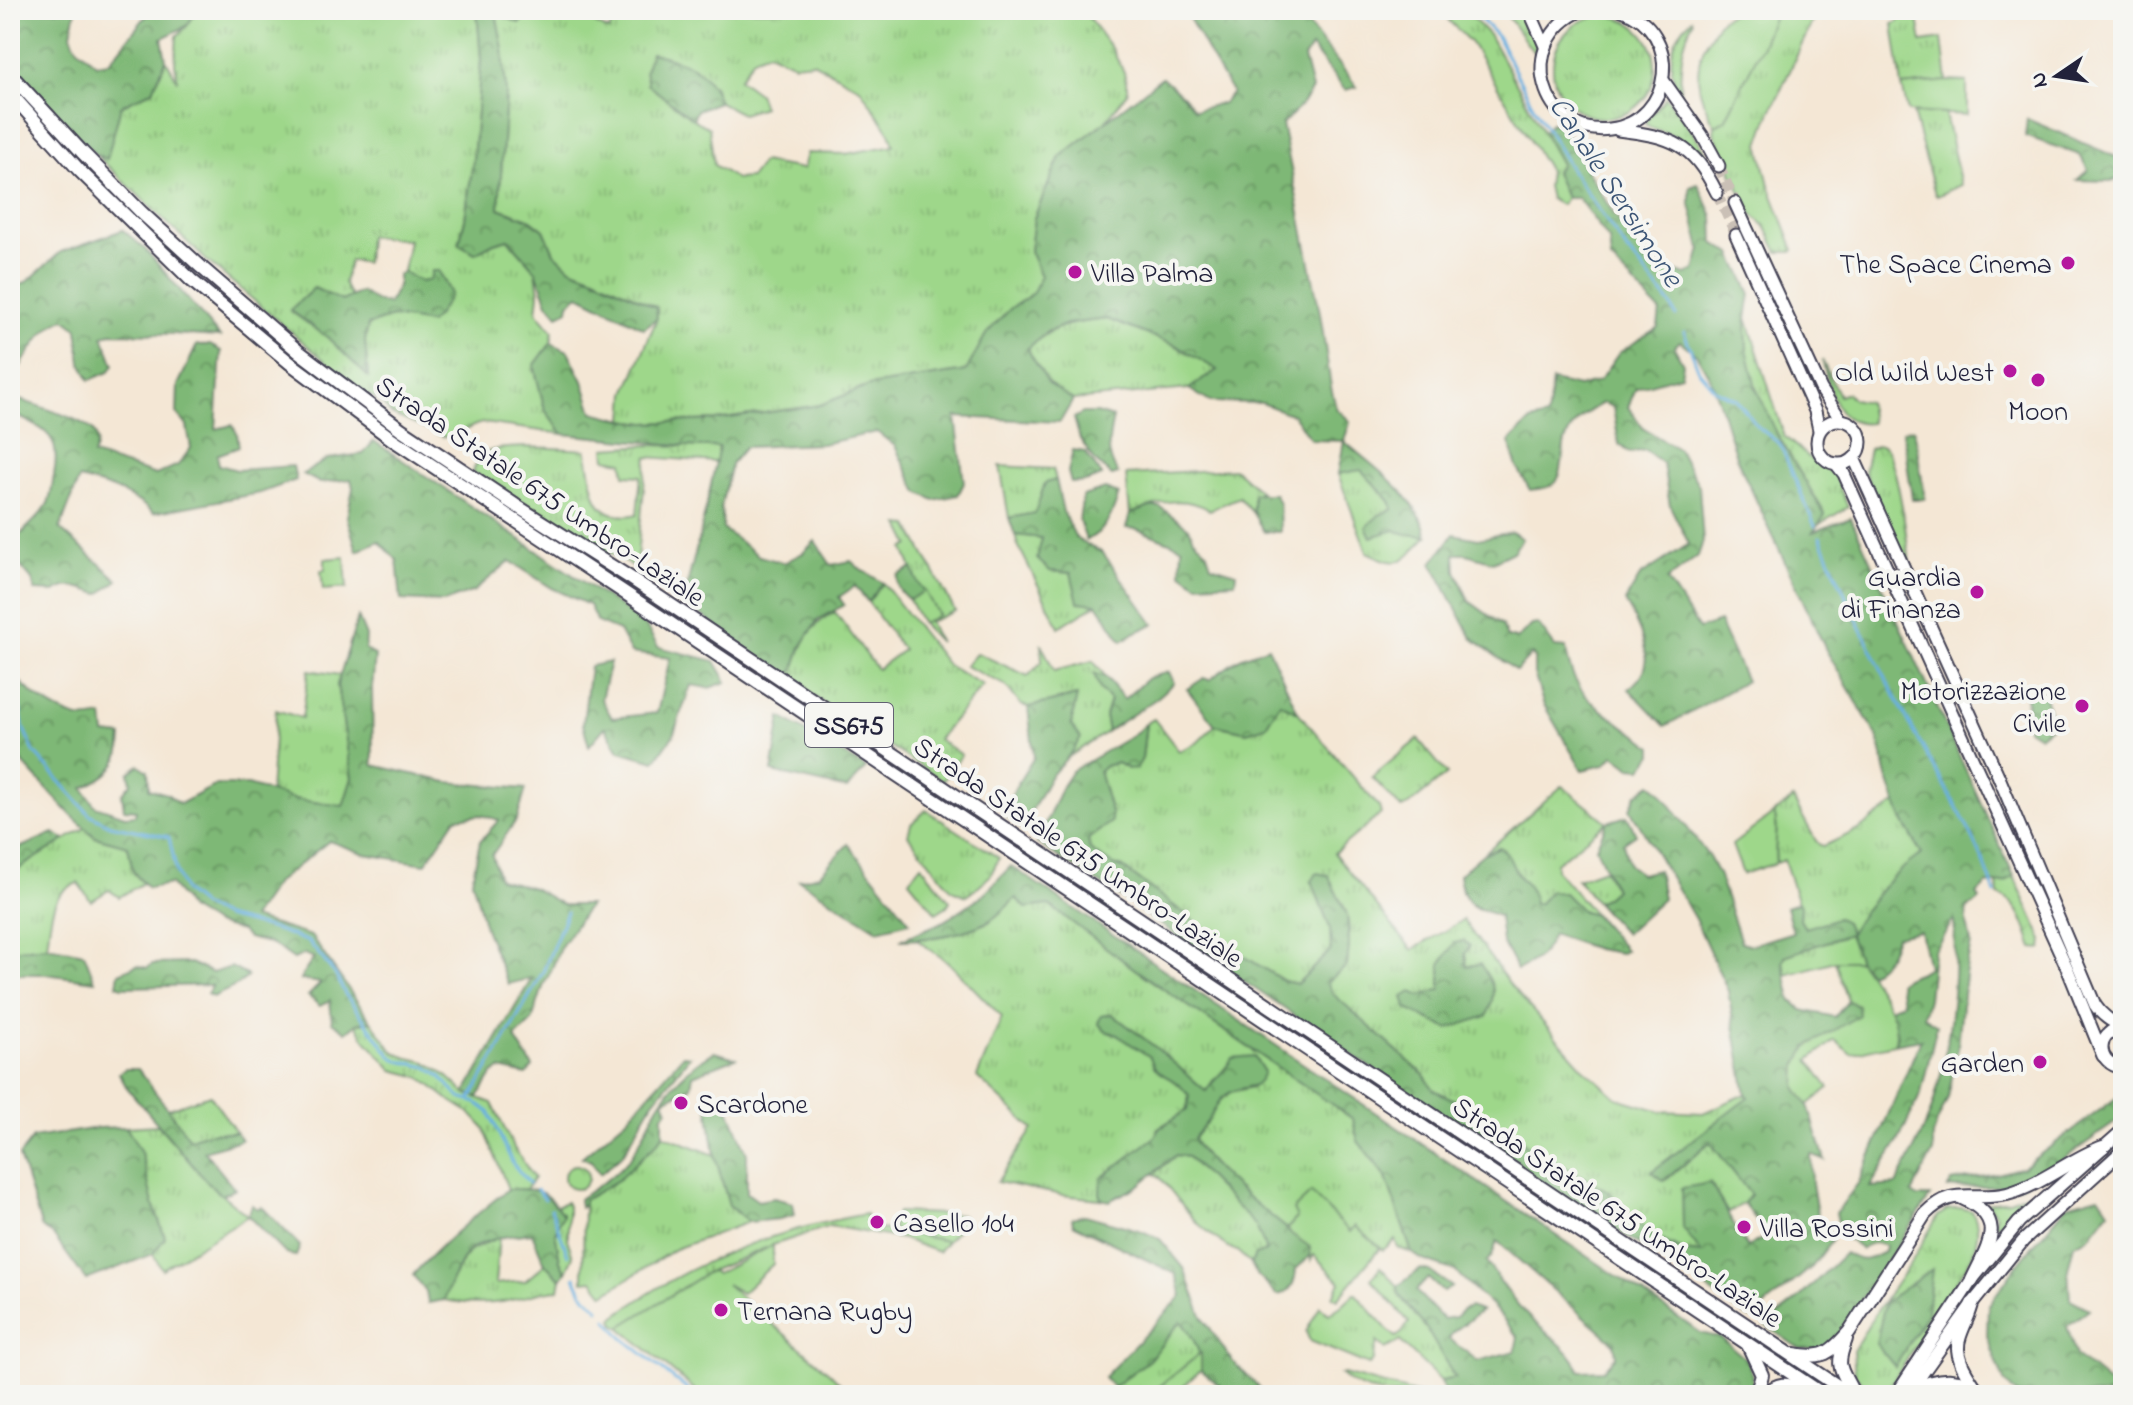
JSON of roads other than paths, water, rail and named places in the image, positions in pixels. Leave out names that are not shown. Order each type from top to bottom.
[{"type":"highway","name":"Strada Statale 675 Umbro-Laziale","points":[[10,74],[122,193],[201,267],[298,351],[401,429],[645,588],[1852,1395]]},
{"type":"highway","name":"Strada Statale 675 Umbro-Laziale","points":[[10,93],[79,170],[191,280],[290,363],[392,439],[1820,1392]]},
{"type":"highway","points":[[1787,1353],[1809,1357],[1826,1355],[1837,1347],[1925,1214],[1941,1200],[1989,1197],[2016,1191],[2103,1147]]},
{"type":"highway","points":[[1959,1197],[1977,1205],[1991,1225],[1991,1236],[1972,1280]]},
{"type":"highway","points":[[1972,1304],[1957,1348],[1975,1387]]},
{"type":"highway","points":[[1849,1332],[1839,1363],[1852,1395]]},
{"type":"highway","points":[[1746,1343],[1762,1375],[1756,1395]]},
{"type":"highway","points":[[1909,1393],[1939,1379],[1951,1379],[1975,1387],[1986,1395]]},
{"type":"highway","points":[[1764,1395],[1783,1384],[1820,1392]]},
{"type":"main road","points":[[1529,10],[1545,46]]},
{"type":"main road","points":[[1582,10],[1569,16],[1555,29],[1545,46],[1541,62],[1542,78],[1556,108],[1581,126],[1648,134],[1676,143],[1691,153],[1705,170],[1717,193]]},
{"type":"main road","points":[[1610,129],[1628,124],[1644,113],[1656,98],[1663,80],[1663,56],[1657,39],[1646,24],[1622,10]]},
{"type":"main road","points":[[1663,80],[1702,135],[1719,166]]},
{"type":"main road","points":[[1735,203],[1821,389],[1841,420]]},
{"type":"main road","points":[[1736,235],[1818,420],[1818,450],[1824,459],[1837,465],[1844,474],[2068,970],[2103,1056],[2110,1064],[2123,1068]]},
{"type":"main road","points":[[1819,430],[1829,422],[1841,420],[1850,423],[1859,433],[1860,449],[1854,458],[1837,465]]},
{"type":"main road","points":[[1854,458],[1998,775],[2095,1005],[2109,1020],[2122,1027]]},
{"type":"main road","points":[[2103,1056],[2105,1036],[2122,1027]]},
{"type":"main road","points":[[1896,1395],[1972,1280],[2019,1222],[2123,1130]]},
{"type":"main road","points":[[1909,1393],[1972,1304],[2023,1241],[2123,1150]]},
{"type":"waterway","name":"Canale Sersimone","points":[[1472,10],[1497,36],[1572,171],[1676,316]]},
{"type":"waterway","name":"Canale Sersimone","points":[[1684,332],[1699,371],[1715,390],[1736,399],[1757,426],[1780,444],[1815,526]]},
{"type":"waterway","name":"Canale Sersimone","points":[[1820,537],[1890,686],[1980,853],[1995,894]]},
{"type":"waterway","points":[[10,692],[19,705],[23,727],[34,752],[89,814],[110,825],[169,837],[177,874],[185,892],[202,906],[225,917],[309,942],[335,974],[345,994],[390,1055],[399,1061],[427,1067],[460,1098],[477,1103],[489,1112],[513,1164],[529,1183]]},
{"type":"waterway","points":[[470,1100],[543,972],[567,912]]},
{"type":"waterway","points":[[537,1190],[545,1199]]},
{"type":"waterway","points":[[551,1209],[568,1255]]},
{"type":"waterway","points":[[575,1277],[582,1292],[599,1309]]},
{"type":"waterway","points":[[607,1319],[622,1337],[694,1395]]},
{"type":"tunnel","points":[[1719,166],[1735,203]]},
{"type":"tunnel","points":[[1717,193],[1736,235]]},
{"type":"place","name":"The Space Cinema","points":[[2068,263]]},
{"type":"place","name":"Villa Palma","points":[[1075,272]]},
{"type":"place","name":"Old Wild West","points":[[2010,371]]},
{"type":"place","name":"Moon","points":[[2038,380]]},
{"type":"place","name":"Guardia di Finanza","points":[[1977,592]]},
{"type":"place","name":"Motorizzazione Civile","points":[[2082,706]]},
{"type":"place","name":"Garden","points":[[2040,1062]]},
{"type":"place","name":"Scardone","points":[[681,1103]]},
{"type":"place","name":"Casello 104","points":[[877,1222]]},
{"type":"place","name":"Villa Rossini","points":[[1744,1227]]},
{"type":"place","name":"Ternana Rugby","points":[[721,1310]]}]
